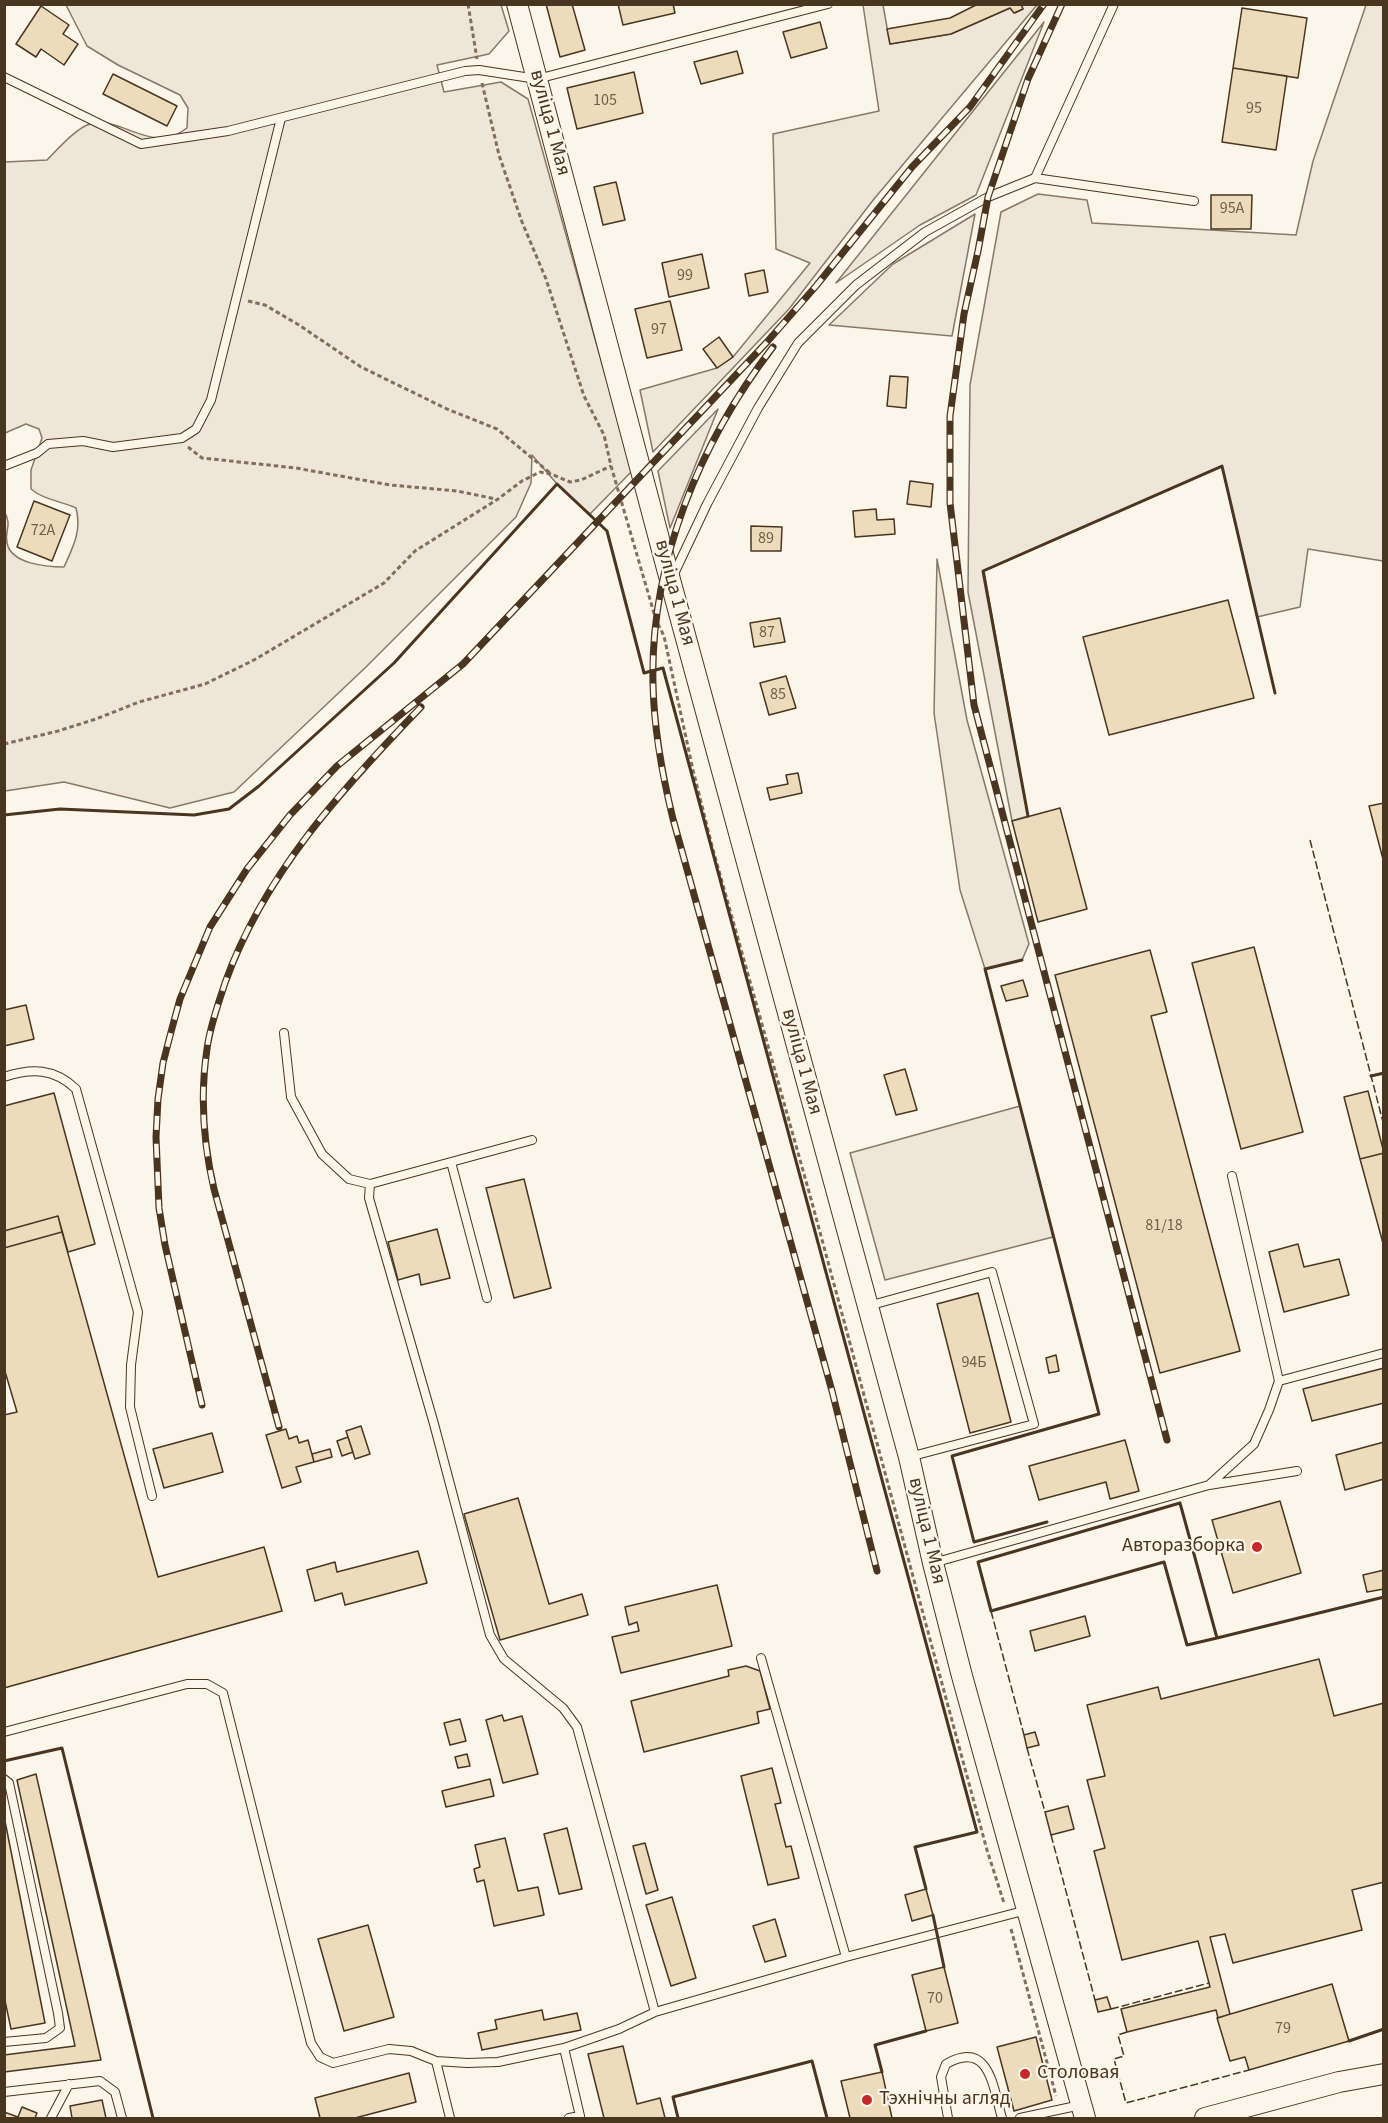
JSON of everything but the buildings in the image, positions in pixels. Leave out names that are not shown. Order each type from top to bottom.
[{"type":"street","name":"вуліца 1 Мая","points":[[517,4],[670,581],[909,1457],[933,1563],[1083,2112]]},
{"type":"street","points":[[1205,2118],[1339,2082],[1383,2074]]},
{"type":"lane","points":[[4,77],[141,144],[228,132],[465,71],[478,70],[537,79],[828,4]]},
{"type":"lane","points":[[1035,178],[1114,4]]},
{"type":"lane","points":[[4,466],[37,453],[48,444],[83,441],[113,447],[182,438],[196,429],[211,400],[281,118]]},
{"type":"lane","points":[[670,581],[707,504],[758,408],[798,343],[856,285],[925,232],[988,197],[1035,178],[1194,201]]},
{"type":"lane","points":[[284,1033],[291,1097],[322,1154],[349,1179],[370,1184],[532,1140]]},
{"type":"lane","points":[[4,1077],[22,1071],[44,1071],[65,1079],[76,1089],[138,1312],[131,1365],[130,1407],[153,1496]]},
{"type":"lane","points":[[452,1162],[487,1298]]},
{"type":"lane","points":[[1209,1485],[1254,1444],[1279,1381],[1232,1176]]},
{"type":"lane","points":[[370,1184],[369,1198],[434,1424],[490,1635],[504,1659],[563,1708],[577,1727],[655,2012]]},
{"type":"lane","points":[[868,1306],[992,1272],[1034,1424],[909,1457]]},
{"type":"lane","points":[[1279,1381],[1383,1353]]},
{"type":"lane","points":[[933,1563],[1209,1485],[1297,1471]]},
{"type":"lane","points":[[761,1658],[846,1957]]},
{"type":"lane","points":[[4,1732],[187,1684],[207,1684],[223,1694],[311,2043],[320,2057],[333,2062],[389,2049],[411,2051],[436,2061],[498,2062],[564,2048],[619,2029],[655,2012],[846,1957],[1027,1910]]},
{"type":"lane","points":[[4,1779],[9,1784],[12,1795],[60,2028],[46,2038],[4,2042]]},
{"type":"lane","points":[[564,2048],[580,2116],[569,2118]]},
{"type":"lane","points":[[948,2118],[941,2077],[946,2064],[957,2057],[979,2059],[987,2068],[1002,2118]]},
{"type":"lane","points":[[436,2061],[450,2118]]},
{"type":"lane","points":[[4,2092],[100,2081],[115,2092],[122,2118]]},
{"type":"lane","points":[[51,2118],[69,2084]]},
{"type":"lane","points":[[1020,2118],[1060,2110],[1083,2112]]},
{"type":"path","points":[[468,4],[478,70],[499,154],[522,222],[546,279],[584,396],[604,435],[656,620],[664,636],[712,846],[1060,2110]]},
{"type":"path","points":[[236,298],[265,305],[361,367],[447,409],[497,429],[551,474]]},
{"type":"path","points":[[182,438],[202,458],[296,468],[390,485],[457,491],[498,499]]},
{"type":"path","points":[[4,744],[58,731],[139,702],[205,684],[254,660],[384,584],[415,551],[498,499],[522,481],[540,472],[570,482],[581,480],[611,466]]},
{"type":"shaded area","points":[[66,5],[501,5],[509,31],[489,54],[437,65],[444,92],[501,82],[528,99],[632,471],[590,514],[557,484],[532,455],[531,483],[516,517],[366,667],[234,792],[170,808],[64,782],[5,791],[4,511],[8,520],[6,539],[10,550],[22,560],[48,566],[64,567],[76,539],[78,516],[76,508],[47,498],[31,489],[31,470],[42,438],[39,429],[26,424],[5,433],[5,162],[47,160],[61,145],[90,124],[114,125],[149,137],[161,138],[174,135],[187,128],[188,108],[180,95],[118,65],[87,46]]},
{"type":"shaded area","points":[[863,5],[883,5],[890,44],[951,34],[1010,8],[1015,13],[1023,9],[1021,5],[1037,5],[874,199],[789,309],[653,452],[640,390],[717,368],[733,357],[810,263],[776,249],[773,134],[879,111]]},
{"type":"shaded area","points":[[1366,5],[1384,5],[1383,561],[1308,549],[1300,607],[1257,617],[1222,467],[984,571],[1028,816],[1012,821],[968,592],[970,385],[1001,212],[1038,194],[1087,200],[1092,223],[1296,235],[1313,161]]},
{"type":"shaded area","points":[[1044,22],[976,195],[920,225],[836,283]]},
{"type":"shaded area","points":[[975,214],[952,336],[829,325],[893,264]]},
{"type":"shaded area","points":[[718,409],[670,528],[658,471]]},
{"type":"shaded area","points":[[937,559],[967,720],[1029,944],[1022,960],[985,969],[960,890],[934,713]]},
{"type":"shaded area","points":[[1020,1106],[1053,1237],[885,1280],[850,1153]]},
{"type":"railway","points":[[202,1405],[165,1245],[159,1208],[156,1137],[163,1063],[180,999],[210,927],[247,869],[290,815],[337,766],[463,664],[767,342],[816,286],[912,167],[970,107],[1044,4]]},
{"type":"railway","points":[[1062,4],[1028,79],[988,197],[964,314],[950,416],[950,503],[974,705],[1167,1440]]},
{"type":"railway","points":[[773,347],[723,423],[702,463],[684,505],[670,549],[660,593],[654,638],[655,718],[662,769],[673,819],[832,1391],[877,1571]]},
{"type":"railway","points":[[279,1427],[210,1171],[203,1102],[208,1040],[225,983],[241,943],[283,869],[363,769],[421,707]]},
{"type":"fence","points":[[1310,840],[1384,1126]]},
{"type":"fence","points":[[991,1611],[1024,1735]]},
{"type":"fence","points":[[1027,1748],[1045,1812]]},
{"type":"fence","points":[[1051,1835],[1095,2000]]},
{"type":"fence","points":[[1111,2009],[1209,1983]]},
{"type":"fence","points":[[1127,2032],[1118,2035],[1124,2056],[1114,2059],[1126,2103],[1249,2070]]},
{"type":"wall","points":[[1028,816],[983,571],[1222,466],[1275,693]]},
{"type":"wall","points":[[4,815],[60,809],[194,815],[229,809],[259,786],[394,663],[557,484],[607,531],[644,673],[663,668],[977,1832],[915,1847],[926,1889]]},
{"type":"wall","points":[[1022,960],[985,969],[1099,1414],[952,1456],[974,1542],[1047,1522]]},
{"type":"wall","points":[[1371,1076],[1384,1073]]},
{"type":"wall","points":[[1217,1638],[1187,1645],[1164,1562],[991,1611],[978,1562],[1180,1503],[1217,1638],[1384,1597]]},
{"type":"wall","points":[[4,1761],[62,1748],[153,2118]]},
{"type":"wall","points":[[933,1915],[944,1967]]},
{"type":"wall","points":[[1349,2041],[1384,2029]]},
{"type":"wall","points":[[882,2072],[875,2045],[926,2031]]},
{"type":"wall","points":[[678,2118],[673,2097],[812,2061],[827,2118]]},
{"type":"place","name":"Авторазборка","points":[[1257,1547]]},
{"type":"place","name":"Столовая","points":[[1025,2074]]},
{"type":"place","name":"Тэхнічны агляд","points":[[867,2100]]}]
